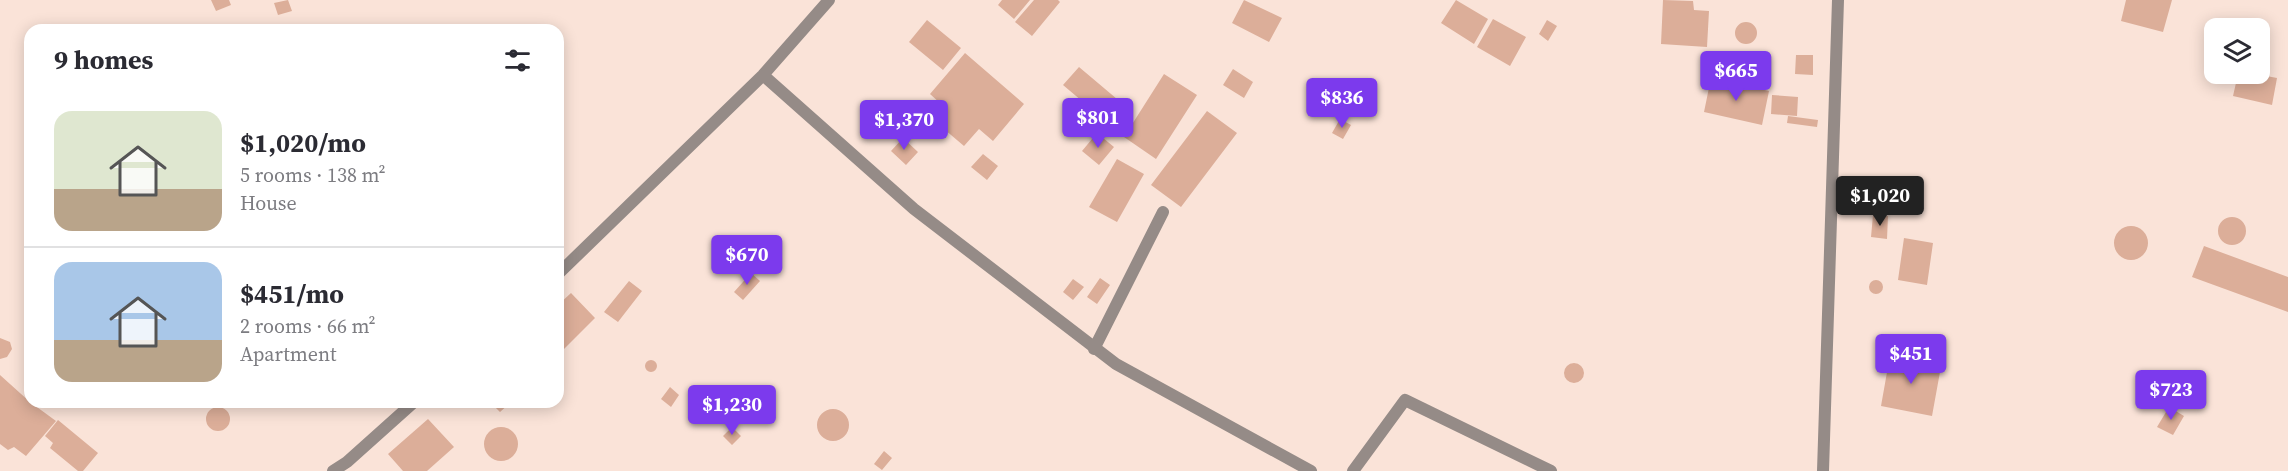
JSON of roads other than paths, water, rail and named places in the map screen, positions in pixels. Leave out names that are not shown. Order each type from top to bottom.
[{"type":"street","points":[[564,268],[763,75],[829,0]]},
{"type":"street","points":[[1823,471],[1838,0]]},
{"type":"street","points":[[763,75],[914,209],[1094,349],[1116,364],[1311,471]]},
{"type":"street","points":[[1094,349],[1163,212]]},
{"type":"street","points":[[1353,471],[1405,400],[1551,471]]},
{"type":"street","points":[[333,471],[347,462],[407,408]]}]
